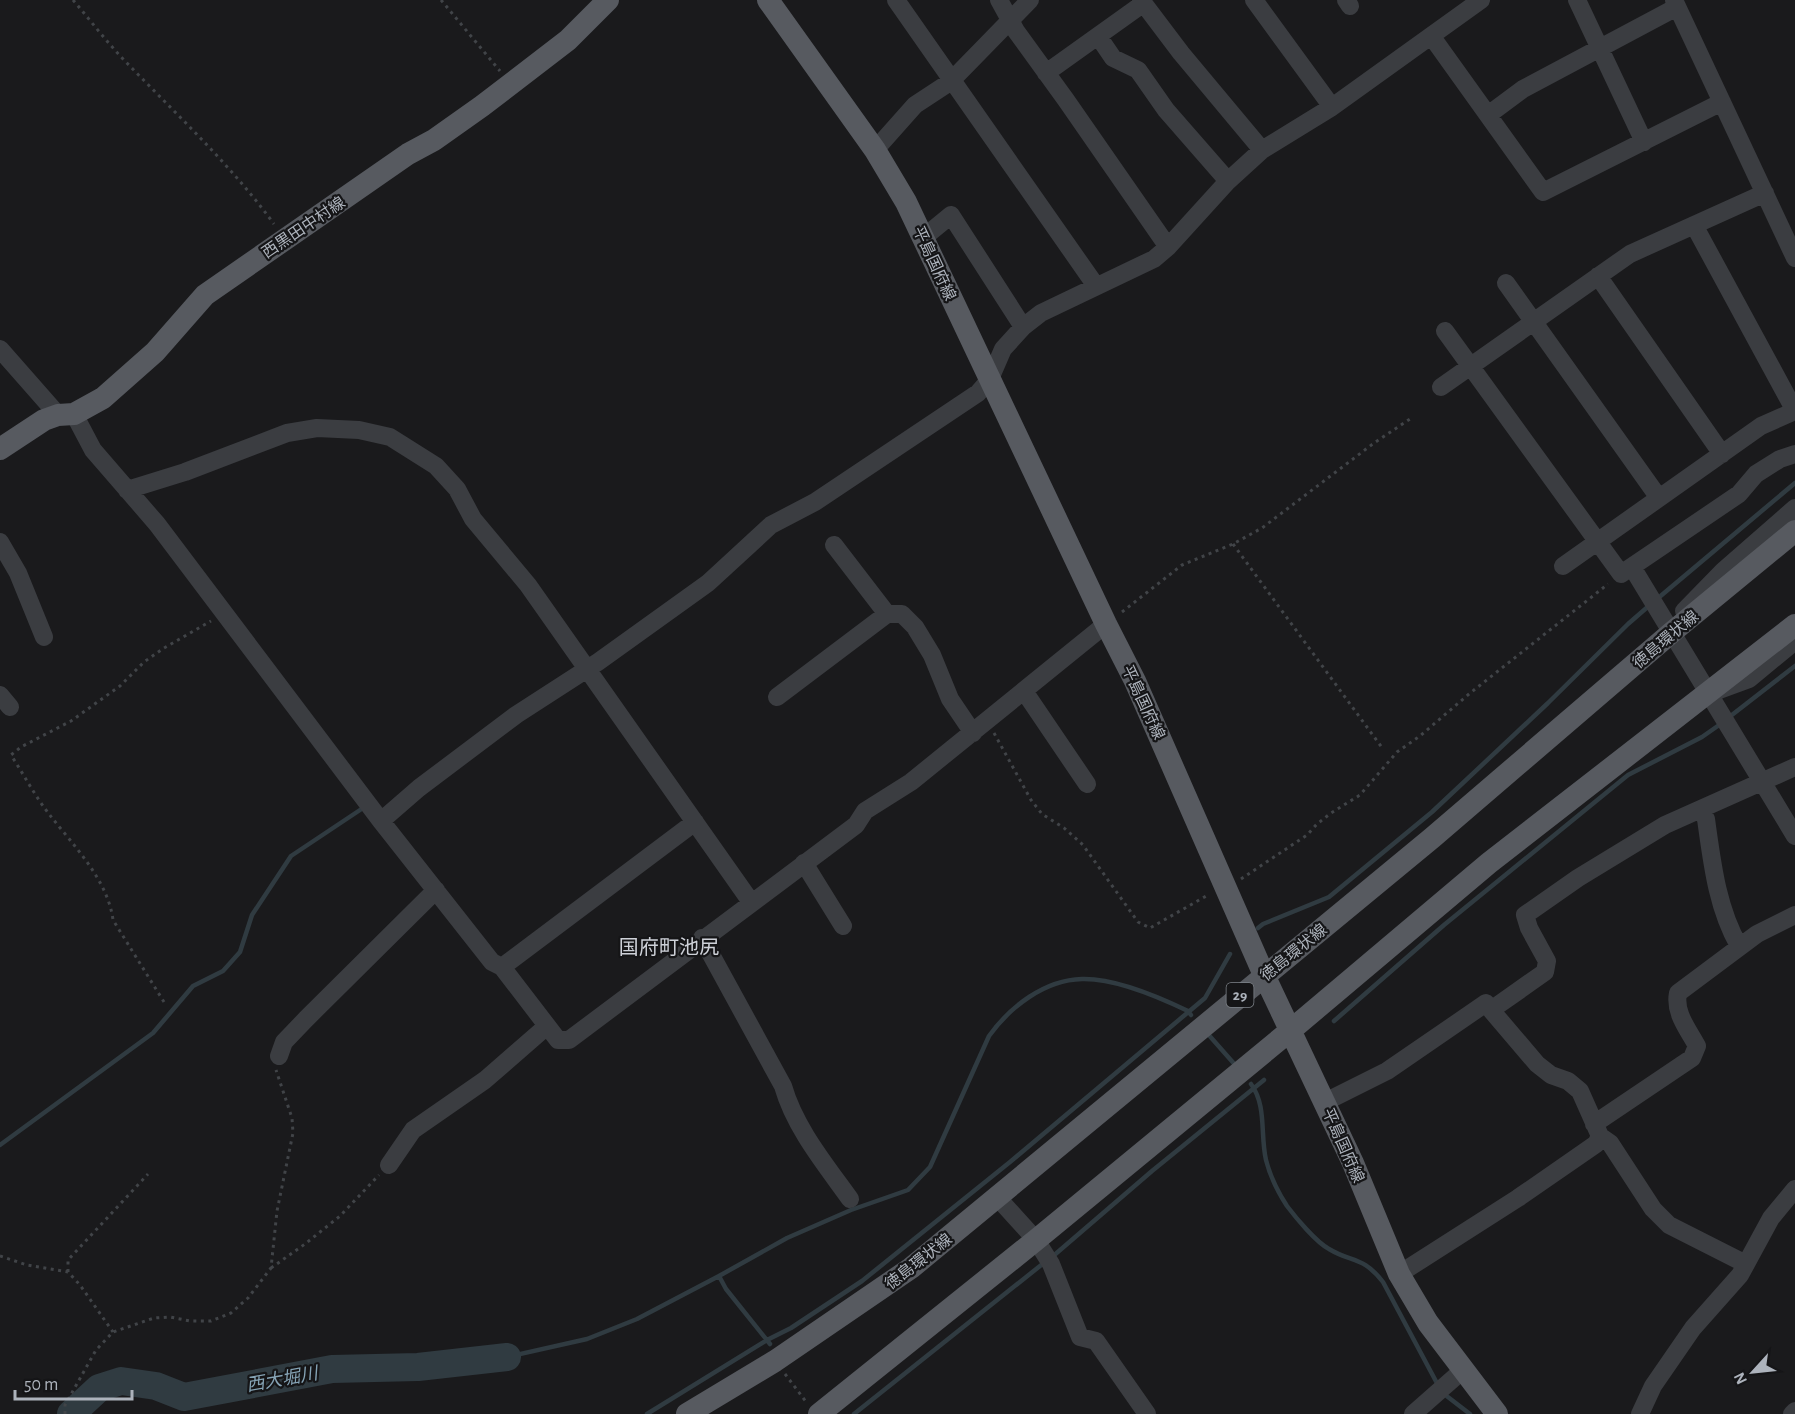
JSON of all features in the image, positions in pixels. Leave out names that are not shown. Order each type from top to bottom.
[{"type":"main road","name":"西黒田中村線","points":[[0,449],[44,420],[66,414],[103,398],[155,352],[205,295],[408,154],[434,140],[511,84],[568,40],[608,0]]},
{"type":"main road","name":"平島国府線","points":[[768,0],[875,150],[906,202],[1135,681],[1264,975],[1353,1163],[1399,1274],[1428,1323],[1497,1414]]},
{"type":"main road","name":"徳島環状線","points":[[687,1414],[775,1361],[883,1288],[997,1197],[1432,838],[1671,633],[1795,531]]},
{"type":"main road","points":[[814,1410],[1044,1253],[1291,1030],[1489,863],[1795,625]]},
{"type":"street","points":[[897,0],[1096,286]]},
{"type":"street","points":[[999,0],[1016,31],[1167,248]]},
{"type":"street","points":[[875,150],[915,105],[952,79],[1030,0]]},
{"type":"street","points":[[1254,0],[1332,107]]},
{"type":"street","points":[[381,820],[419,788],[516,715],[587,669],[708,583],[771,525],[815,502],[978,393],[990,379],[1003,349],[1023,327],[1041,313],[1154,260],[1228,181],[1262,150],[1332,107],[1482,0]]},
{"type":"street","points":[[1577,0],[1644,142]]},
{"type":"street","points":[[1046,73],[1142,2],[1180,53],[1262,150]]},
{"type":"street","points":[[1488,115],[1524,89],[1676,3],[1795,258]]},
{"type":"street","points":[[1098,36],[1113,58],[1138,70],[1166,110],[1228,181]]},
{"type":"street","points":[[1432,37],[1543,192],[1722,102]]},
{"type":"street","points":[[1441,387],[1630,254],[1765,194]]},
{"type":"street","points":[[923,238],[951,215],[1023,327]]},
{"type":"street","points":[[1563,566],[1761,426],[1795,411],[1695,225]]},
{"type":"street","points":[[1598,276],[1722,454]]},
{"type":"street","points":[[1506,284],[1659,498]]},
{"type":"street","points":[[1445,331],[1597,543],[1626,570],[1653,604],[1710,693],[1795,836]]},
{"type":"street","points":[[0,349],[66,414],[93,450],[128,490],[492,962],[502,968],[558,1040],[569,1040],[856,825],[865,811],[911,782],[1106,624]]},
{"type":"street","points":[[128,490],[185,472],[287,433],[316,428],[359,430],[390,437],[436,466],[457,489],[473,519],[528,585],[752,902]]},
{"type":"street","points":[[1626,570],[1739,494],[1756,474],[1780,459],[1795,454]]},
{"type":"street","points":[[1671,633],[1682,613],[1723,571],[1795,508]]},
{"type":"street","points":[[0,542],[18,573],[44,637]]},
{"type":"street","points":[[834,545],[887,615]]},
{"type":"street","points":[[777,697],[887,615],[902,614],[915,627],[932,655],[950,699],[979,728]]},
{"type":"street","points":[[1710,693],[1749,679],[1795,641]]},
{"type":"street","points":[[1024,691],[1082,762],[1087,784]]},
{"type":"street","points":[[1491,1010],[1545,972],[1547,961],[1529,928],[1525,915],[1578,878],[1665,825],[1795,767]]},
{"type":"street","points":[[1701,810],[1706,819],[1718,890],[1727,923],[1739,946]]},
{"type":"street","points":[[502,968],[695,822]]},
{"type":"street","points":[[804,863],[843,926]]},
{"type":"street","points":[[279,1056],[284,1042],[436,890]]},
{"type":"street","points":[[1399,1274],[1518,1198],[1596,1144],[1597,1130],[1692,1058],[1697,1046],[1680,1015],[1676,1003],[1678,993],[1756,934],[1795,915]]},
{"type":"street","points":[[702,939],[783,1086],[789,1108],[824,1163],[850,1198]]},
{"type":"street","points":[[1325,1102],[1387,1071],[1486,1003],[1537,1064],[1551,1075],[1568,1081],[1580,1091],[1597,1130],[1610,1143],[1653,1209],[1669,1225],[1746,1264]]},
{"type":"street","points":[[389,1165],[413,1130],[485,1080],[547,1026]]},
{"type":"street","points":[[1640,1414],[1653,1386],[1694,1328],[1740,1275],[1771,1218],[1795,1189]]},
{"type":"street","points":[[997,1197],[1044,1253],[1080,1337],[1096,1341],[1148,1414]]},
{"type":"street","points":[[1413,1414],[1463,1370]]},
{"type":"street","points":[[1791,1414],[1795,1411]]},
{"type":"path","points":[[73,0],[122,58],[214,151],[256,199],[285,239]]},
{"type":"path","points":[[441,0],[511,84]]},
{"type":"path","points":[[1106,624],[1182,565],[1233,544],[1262,528],[1374,443],[1413,417]]},
{"type":"path","points":[[1233,544],[1383,749]]},
{"type":"path","points":[[979,728],[998,737],[1031,800],[1042,814],[1064,828],[1083,845],[1138,922],[1150,928],[1225,885],[1237,881],[1308,835],[1331,813],[1360,795],[1398,752],[1626,570]]},
{"type":"path","points":[[165,1002],[113,920],[112,908],[89,863],[48,812],[11,755],[21,747],[71,721],[120,686],[144,662],[225,613]]},
{"type":"path","points":[[271,1268],[277,1211],[293,1133],[292,1118],[275,1072],[279,1056]]},
{"type":"path","points":[[65,1414],[65,1405],[96,1350],[113,1332],[154,1318],[170,1317],[190,1321],[211,1321],[231,1313],[248,1298],[271,1268],[340,1216],[389,1165]]},
{"type":"path","points":[[68,1272],[68,1260],[148,1174]]},
{"type":"path","points":[[0,1256],[27,1265],[68,1272],[80,1285],[113,1332]]},
{"type":"path","points":[[775,1361],[814,1410]]},
{"type":"waterway","points":[[1657,599],[1795,483]]},
{"type":"waterway","points":[[1258,928],[1329,897],[1432,812],[1651,604]]},
{"type":"waterway","points":[[1728,718],[1795,666]]},
{"type":"waterway","points":[[1334,1021],[1444,925],[1628,775],[1702,737],[1722,723]]},
{"type":"waterway","points":[[0,1145],[153,1033],[193,986],[223,971],[240,952],[252,915],[291,856],[363,808]]},
{"type":"waterway","points":[[647,1414],[767,1340],[791,1328],[862,1281],[1010,1162],[1205,998],[1230,954]]},
{"type":"waterway","points":[[719,1276],[787,1238],[851,1210],[908,1190],[930,1167],[989,1036],[1018,1005],[1041,990],[1054,984],[1082,979],[1108,982],[1150,994],[1188,1011],[1191,1015]]},
{"type":"waterway","points":[[1207,1033],[1237,1067]]},
{"type":"waterway","points":[[1052,1257],[1152,1171],[1264,1080]]},
{"type":"waterway","points":[[1251,1084],[1261,1111],[1266,1160],[1277,1190],[1301,1223],[1324,1246],[1363,1264],[1383,1282],[1439,1387]]},
{"type":"waterway","points":[[854,1414],[1045,1262]]},
{"type":"waterway","points":[[507,1357],[587,1339],[637,1319],[719,1276],[726,1289],[770,1344]]},
{"type":"waterway","name":"西大堀川","points":[[71,1414],[99,1388],[121,1381],[156,1386],[184,1397],[332,1369],[418,1367],[507,1357]]},
{"type":"waterway","points":[[1444,1394],[1470,1414]]},
{"type":"district","name":"国府町池尻","points":[[669,947]]}]
